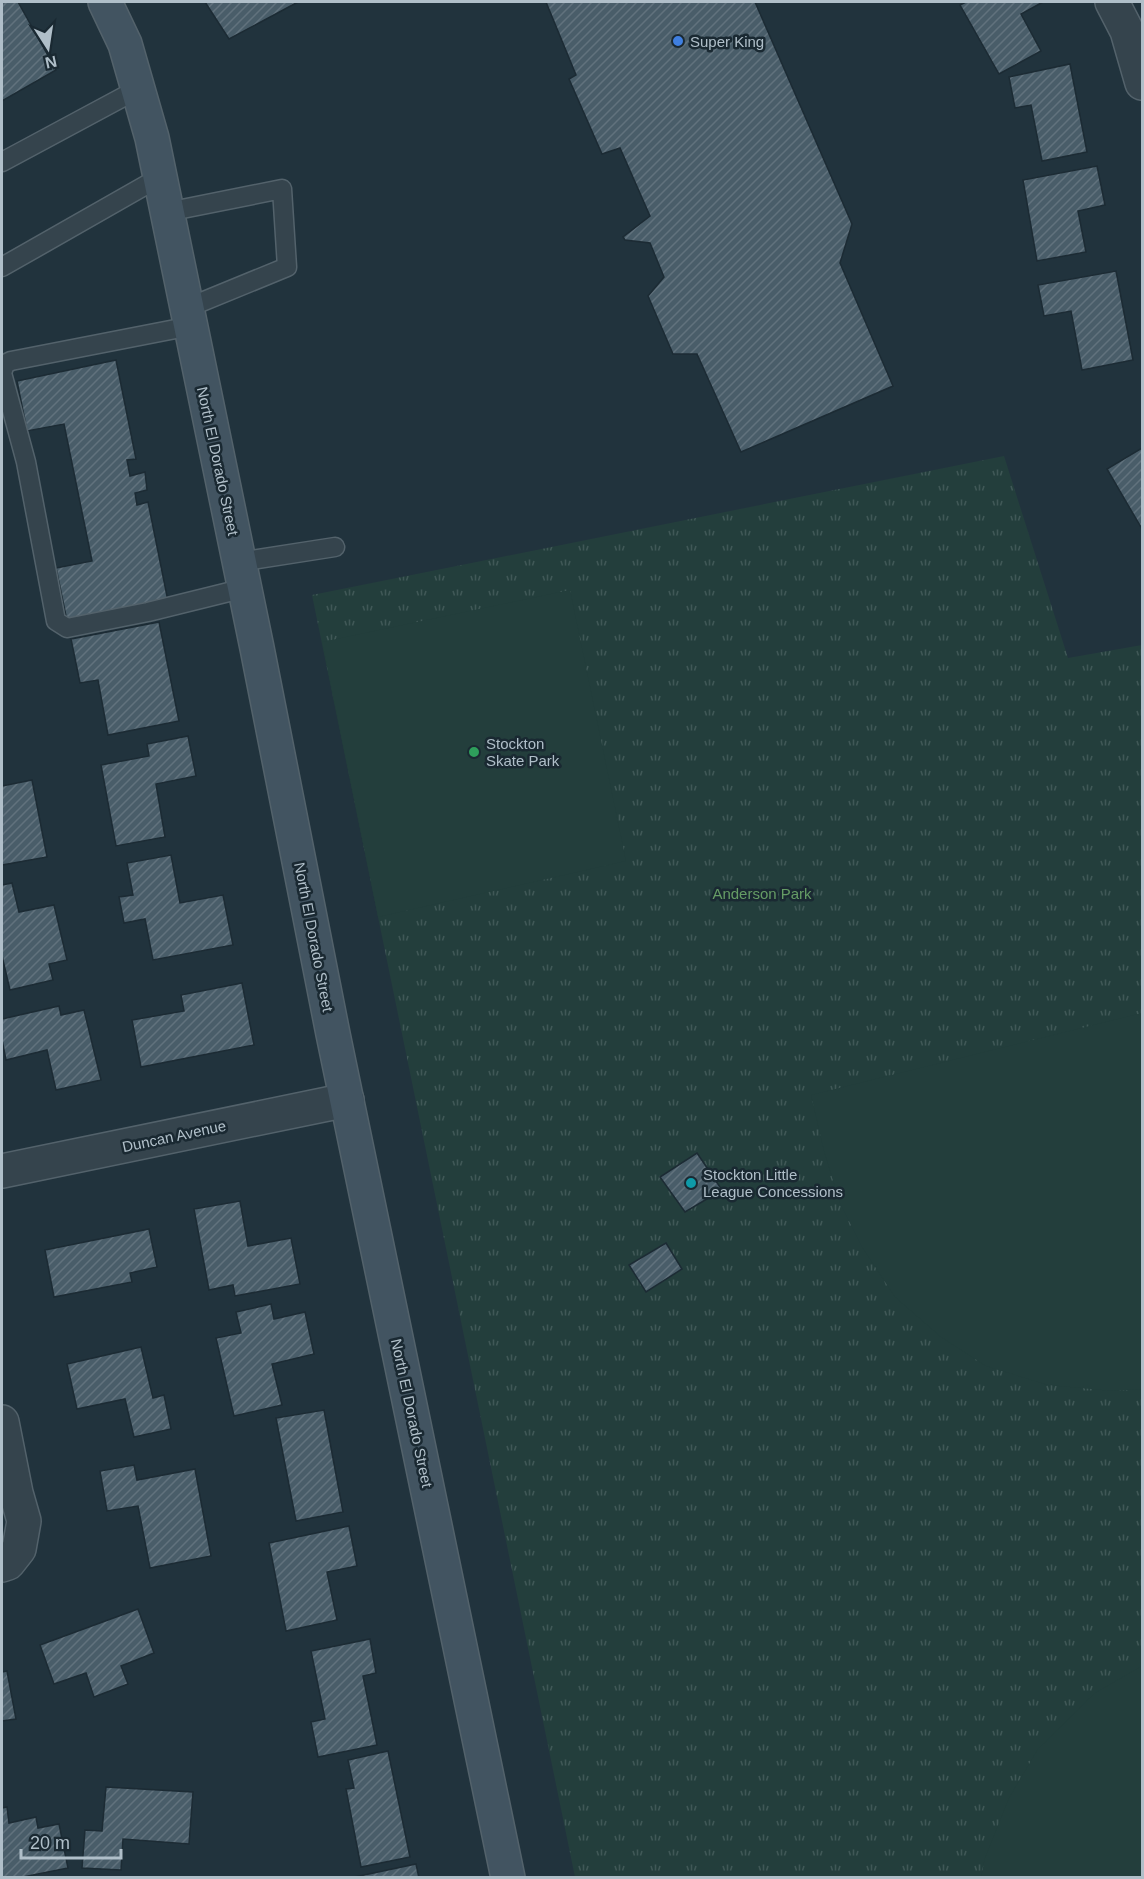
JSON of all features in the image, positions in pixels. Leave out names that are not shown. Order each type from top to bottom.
[{"type":"main road","name":"North El Dorado Street","points":[[105,2],[125,44],[152,138],[508,1878]]},
{"type":"street","points":[[1112,2],[1127,31],[1143,83]]},
{"type":"street","name":"Duncan Avenue","points":[[2,1171],[347,1100]]},
{"type":"street","points":[[2,1422],[24,1521],[10,1557]]},
{"type":"lane","points":[[2,162],[138,89]]},
{"type":"lane","points":[[2,267],[160,177]]},
{"type":"lane","points":[[167,212],[282,189],[287,267],[189,317],[5,364],[2,373],[26,462],[56,621],[67,628],[148,612],[242,575],[335,547]]},
{"type":"green space","name":"Anderson Park","points":[[1004,456],[1068,658],[1142,645],[1142,1877],[575,1877],[312,595]]},
{"type":"green space","name":"Stockton Skate Park","points":[[570,590],[626,861],[378,917],[322,642]]},
{"type":"green space","points":[[1142,1013],[1142,1389],[1113,1391],[1048,1385],[986,1366],[941,1337],[895,1297],[862,1247],[840,1203],[824,1151],[811,1095]]},
{"type":"green space","points":[[1142,1666],[1142,1877],[981,1877],[985,1858],[1009,1798],[1038,1749],[1095,1693]]},
{"type":"building","points":[[2,2],[18,2],[56,70],[2,101]]},
{"type":"building","points":[[205,2],[298,2],[229,39]]},
{"type":"building","points":[[546,2],[755,2],[852,224],[840,263],[893,386],[741,452],[697,354],[673,354],[648,296],[664,277],[650,243],[625,240],[623,237],[650,216],[620,148],[602,154],[569,79],[576,75]]},
{"type":"building","points":[[966,2],[1043,2],[1021,14],[1041,51],[999,74],[960,5]]},
{"type":"building","points":[[1070,64],[1087,152],[1042,161],[1031,105],[1015,108],[1009,77]]},
{"type":"building","points":[[1097,166],[1105,205],[1078,211],[1086,252],[1037,261],[1023,180]]},
{"type":"building","points":[[1116,271],[1133,360],[1082,370],[1071,311],[1044,316],[1038,285]]},
{"type":"building","points":[[116,360],[136,459],[127,460],[130,476],[145,472],[147,490],[135,493],[137,505],[148,502],[168,601],[67,621],[56,568],[92,561],[64,424],[27,431],[17,381]]},
{"type":"building","points":[[1142,448],[1142,529],[1107,469]]},
{"type":"building","points":[[159,622],[179,721],[108,735],[98,680],[80,683],[71,639]]},
{"type":"building","points":[[188,736],[196,776],[156,784],[165,837],[116,846],[101,765],[149,756],[147,744]]},
{"type":"building","points":[[32,780],[47,857],[2,865],[2,786]]},
{"type":"building","points":[[171,855],[180,903],[223,895],[233,945],[153,960],[145,919],[124,923],[119,897],[133,895],[127,863]]},
{"type":"building","points":[[12,883],[19,912],[54,905],[67,960],[49,964],[53,980],[10,990],[2,956],[2,885]]},
{"type":"building","points":[[242,983],[254,1045],[141,1067],[132,1020],[184,1011],[181,995]]},
{"type":"building","points":[[59,1006],[61,1015],[84,1010],[101,1080],[56,1090],[47,1050],[6,1060],[2,1040],[2,1019]]},
{"type":"building","name":"Stockton Little League Concessions","points":[[697,1153],[722,1190],[685,1212],[660,1177]]},
{"type":"building","points":[[240,1201],[248,1246],[291,1238],[300,1284],[235,1296],[233,1285],[209,1290],[194,1209]]},
{"type":"building","points":[[149,1229],[157,1267],[130,1273],[132,1282],[54,1297],[45,1250]]},
{"type":"building","points":[[666,1243],[682,1269],[646,1292],[629,1265]]},
{"type":"building","points":[[271,1304],[274,1319],[305,1312],[314,1354],[272,1364],[282,1405],[234,1416],[216,1338],[241,1333],[236,1312]]},
{"type":"building","points":[[141,1347],[153,1398],[164,1395],[171,1429],[134,1437],[125,1399],[77,1409],[67,1364]]},
{"type":"building","points":[[324,1410],[343,1512],[296,1521],[276,1418]]},
{"type":"building","points":[[134,1465],[137,1480],[195,1469],[211,1556],[150,1568],[138,1506],[107,1511],[100,1471]]},
{"type":"building","points":[[349,1526],[357,1566],[327,1572],[337,1620],[286,1631],[269,1543]]},
{"type":"building","points":[[138,1609],[154,1653],[121,1666],[128,1684],[94,1697],[86,1673],[54,1684],[40,1645]]},
{"type":"building","points":[[370,1639],[376,1673],[363,1676],[377,1745],[318,1757],[311,1722],[325,1719],[311,1651]]},
{"type":"building","points":[[7,1671],[16,1719],[2,1721],[2,1672]]},
{"type":"building","points":[[388,1751],[410,1857],[361,1867],[346,1789],[354,1788],[348,1760]]},
{"type":"building","points":[[106,1787],[193,1792],[189,1844],[123,1839],[121,1870],[82,1868],[85,1830],[102,1831]]},
{"type":"building","points":[[7,1807],[9,1823],[36,1817],[38,1828],[59,1824],[68,1868],[18,1878],[2,1878],[2,1808]]},
{"type":"building","points":[[416,1864],[419,1878],[350,1878]]},
{"type":"place","name":"Super King","points":[[678,41]]},
{"type":"place","name":"Stockton Skate Park","points":[[474,752]]},
{"type":"place","name":"Stockton Little League Concessions","points":[[691,1183]]}]
